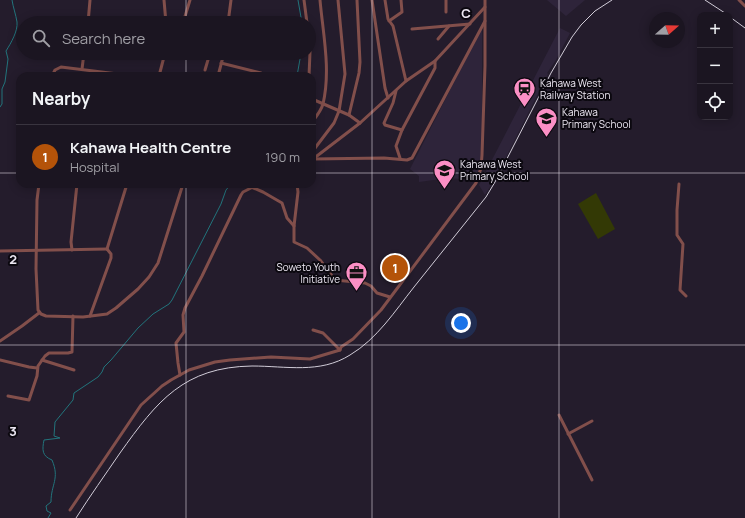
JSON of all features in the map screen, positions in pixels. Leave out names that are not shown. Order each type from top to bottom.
[{"type":"street","points":[[89,16],[90,0]]},
{"type":"street","points":[[164,0],[165,16]]},
{"type":"street","points":[[185,16],[190,0]]},
{"type":"street","points":[[229,16],[231,0]]},
{"type":"street","points":[[304,0],[306,16]]},
{"type":"street","points":[[316,116],[323,104],[327,67],[320,0]]},
{"type":"street","points":[[316,147],[334,123],[339,111],[344,74],[338,0]]},
{"type":"street","points":[[348,115],[360,68],[357,0]]},
{"type":"street","points":[[372,0],[384,83],[388,98]]},
{"type":"street","points":[[385,0],[389,21],[393,26],[406,81]]},
{"type":"street","points":[[389,21],[402,12],[401,0]]},
{"type":"street","points":[[446,0],[446,12]]},
{"type":"street","points":[[70,510],[141,405],[162,386],[180,375],[199,367],[222,361],[271,357],[310,359],[340,350],[341,347],[353,338],[381,310],[462,203],[477,179],[481,168],[484,111],[485,0]]},
{"type":"street","points":[[739,0],[745,6]]},
{"type":"street","points":[[316,156],[360,123],[406,81],[435,61],[485,7]]},
{"type":"street","points":[[316,159],[400,158],[408,160],[412,158],[485,21]]},
{"type":"street","points":[[412,29],[470,24]]},
{"type":"street","points":[[438,39],[449,26]]},
{"type":"street","points":[[82,69],[83,60]]},
{"type":"street","points":[[161,72],[163,60]]},
{"type":"street","points":[[205,70],[208,60]]},
{"type":"street","points":[[219,72],[222,60]]},
{"type":"street","points":[[309,72],[310,60]]},
{"type":"street","points":[[400,158],[395,148],[402,130],[435,68],[435,61]]},
{"type":"street","points":[[221,63],[257,72]]},
{"type":"street","points":[[54,72],[59,67],[101,72]]},
{"type":"street","points":[[396,91],[393,103],[384,123],[385,125],[402,130]]},
{"type":"street","points":[[316,101],[348,115],[360,123]]},
{"type":"street","points":[[678,184],[678,235],[683,244],[680,290],[686,296]]},
{"type":"street","points":[[38,188],[37,200],[36,291],[37,308],[39,312],[46,316],[90,316],[107,314],[138,289],[154,271],[183,188]]},
{"type":"street","points":[[72,250],[71,242],[77,188]]},
{"type":"street","points":[[107,249],[126,188]]},
{"type":"street","points":[[180,375],[176,343],[184,332],[183,315],[185,308],[241,195],[243,192],[251,188]]},
{"type":"street","points":[[255,188],[282,203],[286,216],[294,226]]},
{"type":"street","points":[[298,188],[294,242],[307,248],[324,266],[333,279],[340,282],[365,283],[371,286],[377,293],[390,297]]},
{"type":"street","points":[[1,251],[107,249]]},
{"type":"street","points":[[90,316],[110,258],[111,254],[107,249]]},
{"type":"street","points":[[0,341],[39,312]]},
{"type":"street","points":[[8,396],[29,400],[37,376],[37,368],[42,360],[48,354],[72,352],[73,316]]},
{"type":"street","points":[[312,330],[323,333],[340,350]]},
{"type":"street","points":[[0,360],[37,368]]},
{"type":"street","points":[[42,360],[74,370]]},
{"type":"street","points":[[558,415],[592,480]]},
{"type":"street","points":[[568,434],[592,422]]},
{"type":"shaded area","points":[[547,0],[585,0],[566,16]]},
{"type":"shaded area","points":[[482,27],[482,166],[474,180],[448,178],[419,182],[419,176],[410,169]]},
{"type":"shaded area","points":[[560,28],[570,33],[556,60],[547,73],[548,74],[497,175],[485,195],[479,185]]},
{"type":"green space","points":[[596,193],[615,229],[598,239],[578,204]]},
{"type":"waterway","points":[[12,0],[16,16]]},
{"type":"waterway","points":[[298,0],[301,16]]},
{"type":"waterway","points":[[0,107],[2,104],[2,89],[5,82],[8,59],[6,51],[14,37],[16,29]]},
{"type":"waterway","points":[[298,72],[300,60]]},
{"type":"waterway","points":[[48,518],[51,513],[47,511],[46,506],[51,502],[55,472],[52,460],[45,455],[43,447],[44,440],[60,438],[54,436],[55,422],[73,400],[74,393],[98,377],[104,367],[138,328],[153,314],[169,304],[172,300],[228,188]]},
{"type":"railway","points":[[76,518],[120,453],[147,418],[174,390],[190,380],[208,373],[228,368],[252,366],[302,368],[327,365],[350,355],[369,341],[393,315],[486,197],[551,73],[572,37],[581,25],[595,11],[612,0]]},
{"type":"railway","points":[[705,0],[723,12]]},
{"type":"railway","points":[[733,19],[745,28]]},
{"type":"place","name":"Kahawa West Railway Station","points":[[525,108]]},
{"type":"place","name":"Kahawa Primary School","points":[[546,138]]},
{"type":"place","name":"Kahawa West Primary School","points":[[444,190]]},
{"type":"place","name":"Kahawa Health Centre","points":[[395,268]]},
{"type":"place","name":"Soweto Youth Initiative","points":[[356,292]]}]
